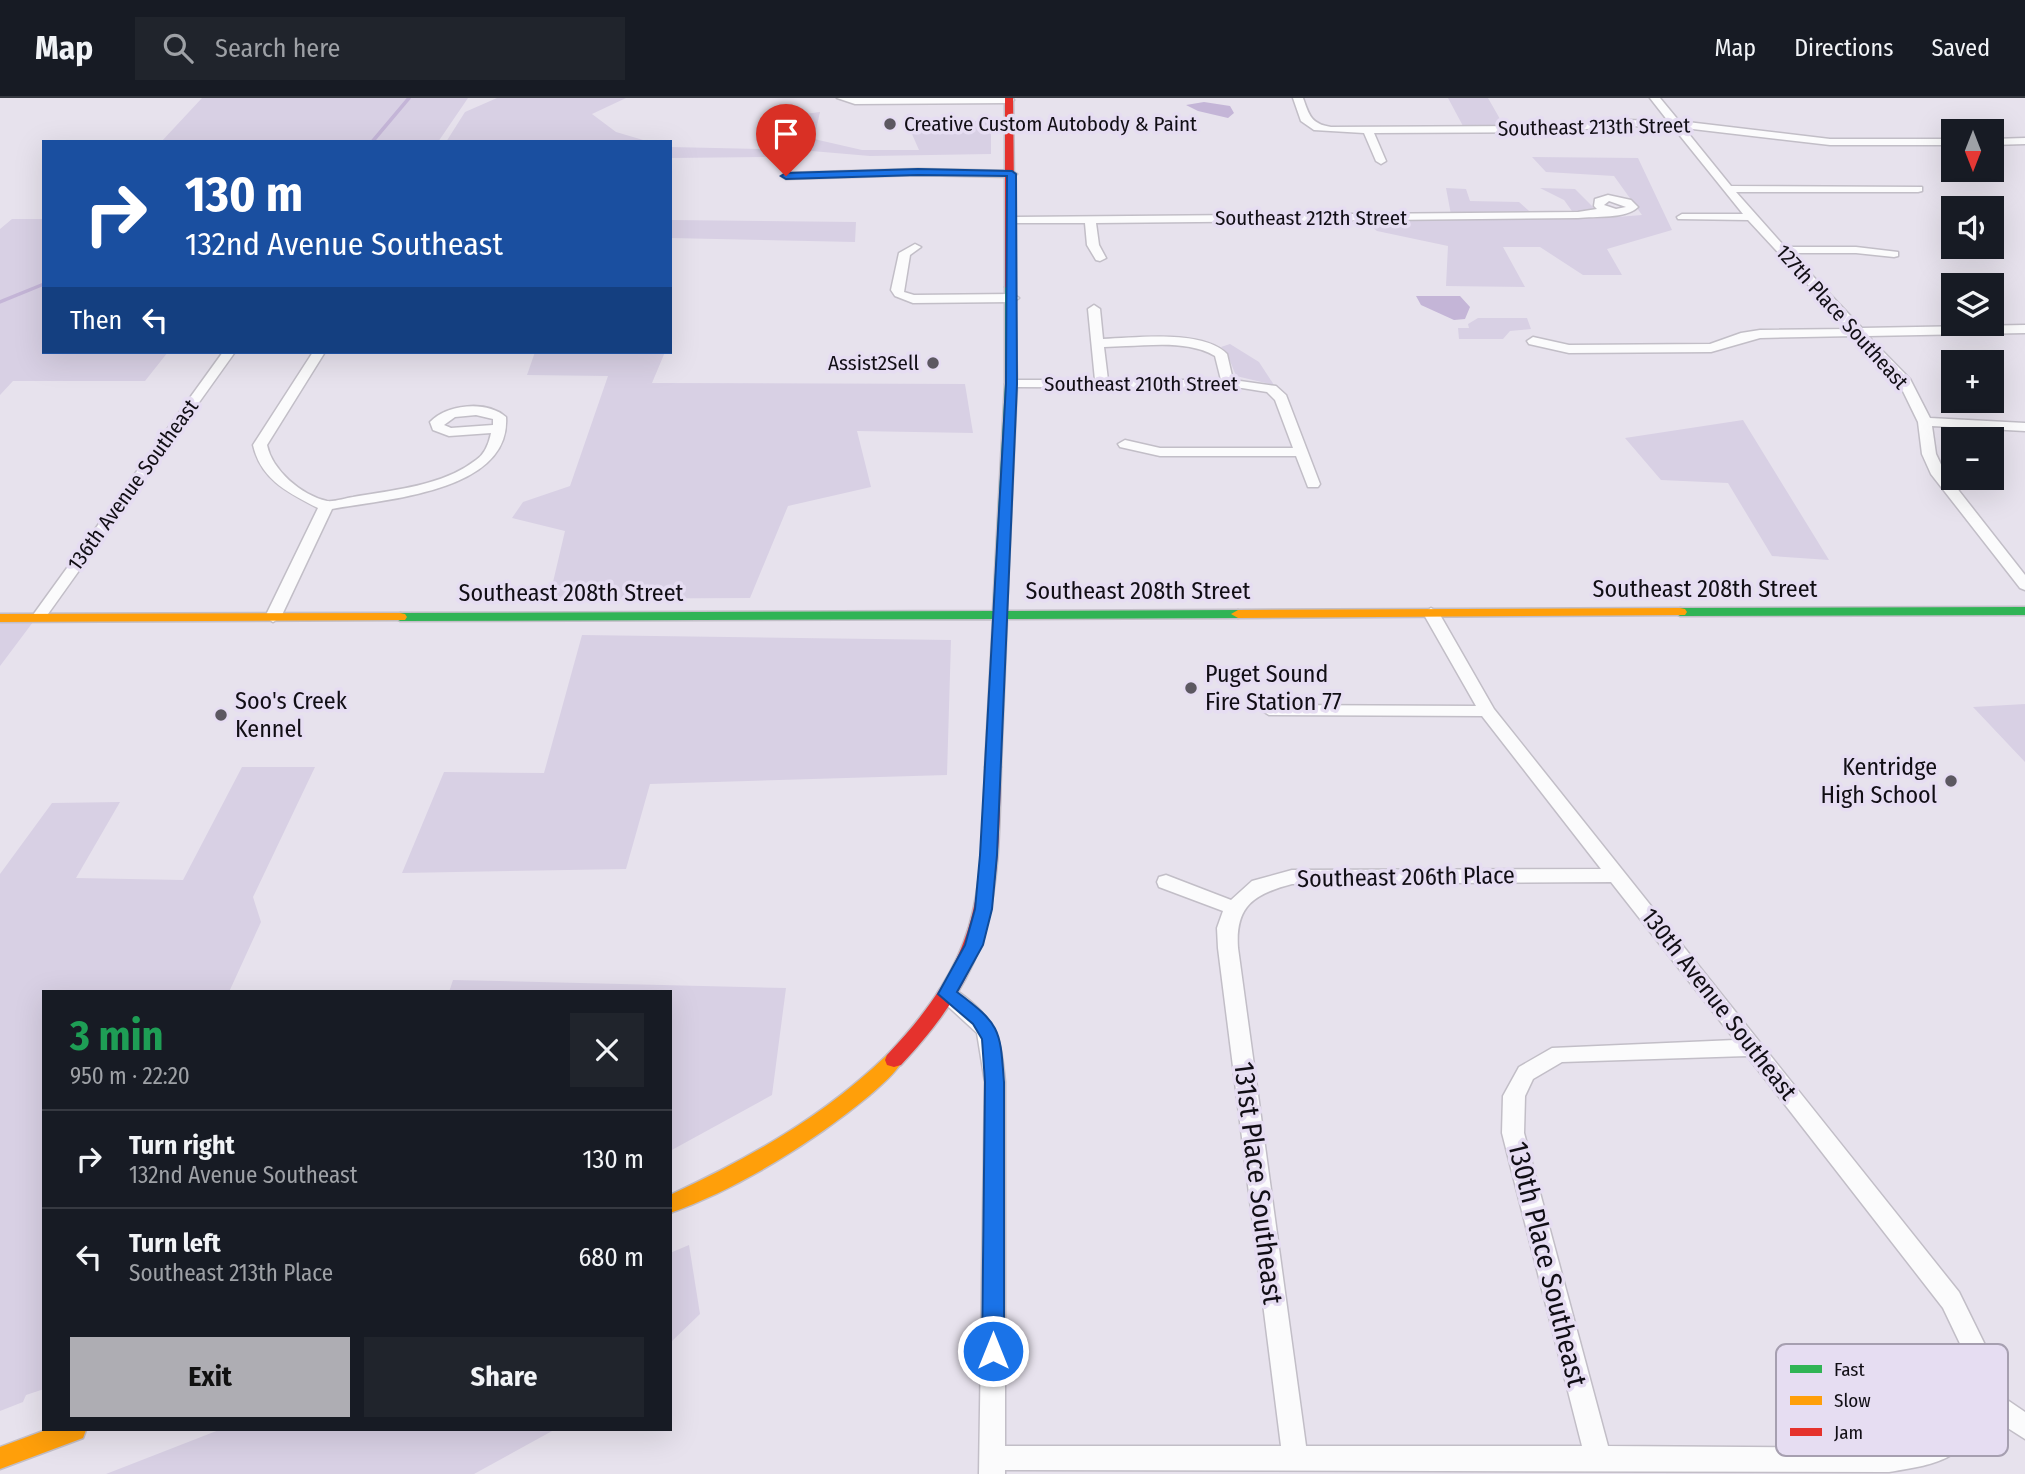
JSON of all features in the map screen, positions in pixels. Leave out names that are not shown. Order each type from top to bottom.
[{"type":"main road","points":[[672,1203],[779,1152],[841,1111],[918,1034],[947,994],[974,945],[984,909],[1002,614],[1012,384],[1012,174],[1009,99]]},
{"type":"main road","name":"Southeast 208th Street","points":[[0,618],[2025,611]]},
{"type":"main road","points":[[0,1458],[72,1431]]},
{"type":"street","points":[[842,98],[855,101],[1009,99]]},
{"type":"street","name":"Southeast 213th Street","points":[[1298,98],[1306,121],[1317,128],[1548,129],[1625,123],[1676,124],[1830,142],[1941,142]]},
{"type":"street","name":"127th Place Southeast","points":[[1655,98],[1751,217],[1862,333],[1905,383],[1925,422],[1929,454],[1938,474],[2025,585]]},
{"type":"street","points":[[1368,130],[1381,161]]},
{"type":"street","points":[[2004,142],[2025,142]]},
{"type":"street","points":[[786,176],[918,172],[1012,174]]},
{"type":"street","points":[[1727,189],[1918,189]]},
{"type":"street","name":"Southeast 212th Street","points":[[1012,220],[1499,217],[1578,215],[1609,211]]},
{"type":"street","points":[[1682,217],[1751,217]]},
{"type":"street","points":[[1090,219],[1093,245],[1100,258]]},
{"type":"street","points":[[915,247],[905,253],[897,290],[899,294],[913,299],[1013,298]]},
{"type":"street","points":[[1783,250],[1856,250],[1894,254]]},
{"type":"street","points":[[1094,309],[1102,384]]},
{"type":"street","points":[[1533,341],[1569,349],[1712,348],[1745,336],[1760,334],[2025,329]]},
{"type":"street","points":[[1098,343],[1178,343],[1210,347],[1221,354],[1228,384]]},
{"type":"street","name":"136th Avenue Southeast","points":[[38,618],[228,354]]},
{"type":"street","points":[[318,354],[260,445],[261,458],[277,477],[326,506],[466,473],[490,455],[500,428]]},
{"type":"street","name":"Southeast 210th Street","points":[[1012,384],[1228,384],[1271,389],[1281,398],[1301,453]]},
{"type":"street","points":[[1925,422],[2025,427]]},
{"type":"street","points":[[1125,444],[1160,452],[1301,453],[1313,484]]},
{"type":"street","points":[[273,617],[326,506]]},
{"type":"street","name":"130th Avenue Southeast","points":[[1431,613],[1487,711],[1951,1300],[1973,1344]]},
{"type":"street","points":[[1269,710],[1487,711]]},
{"type":"street","name":"Southeast 206th Place","points":[[1234,908],[1259,886],[1292,877],[1617,875]]},
{"type":"street","points":[[1166,882],[1234,908]]},
{"type":"street","name":"131st Place Southeast","points":[[1234,908],[1227,928],[1228,948],[1295,1460]]},
{"type":"street","points":[[947,994],[979,1019],[991,1038],[995,1082],[992,1466],[1598,1457],[1889,1460],[1915,1456]]},
{"type":"street","name":"130th Place Southeast","points":[[1598,1457],[1513,1133],[1514,1096],[1525,1073],[1559,1054],[1753,1048]]},
{"type":"street","points":[[2008,1415],[2025,1427]]},
{"type":"shaded area","points":[[202,98],[468,98],[439,140],[163,140]]},
{"type":"shaded area","points":[[497,98],[626,98],[592,114],[616,132],[643,140],[447,140],[465,112]]},
{"type":"shaded area","points":[[1448,98],[1488,98],[1504,126],[1463,126]]},
{"type":"shaded area","points":[[1204,102],[1230,106],[1234,113],[1228,118],[1198,111],[1186,105]]},
{"type":"shaded area","points":[[820,112],[814,139],[862,150],[919,150],[908,125],[991,120],[991,154],[870,156],[800,150],[774,157],[672,158],[672,147],[760,149],[780,117]]},
{"type":"shaded area","points":[[1532,157],[1638,158],[1672,230],[1607,249],[1622,275],[1583,275],[1540,247],[1503,247],[1525,287],[1446,286],[1448,246],[1377,231],[1364,221],[1452,220],[1446,188],[1466,189],[1470,201],[1519,202],[1538,219],[1577,218],[1564,200],[1540,188],[1575,189],[1604,218],[1642,215],[1614,176],[1546,172]]},
{"type":"shaded area","points":[[12,219],[42,219],[42,354],[166,354],[145,381],[13,381],[0,395],[0,229]]},
{"type":"shaded area","points":[[672,220],[856,222],[855,242],[672,238]]},
{"type":"shaded area","points":[[1416,296],[1460,296],[1470,307],[1465,319],[1454,320],[1421,305]]},
{"type":"shaded area","points":[[1478,318],[1527,318],[1531,329],[1510,331],[1503,339],[1459,339],[1458,328],[1469,328],[1468,324]]},
{"type":"shaded area","points":[[1230,344],[1259,362],[1274,385],[1236,376],[1227,353],[1221,347]]},
{"type":"shaded area","points":[[534,354],[664,354],[652,383],[965,384],[973,433],[857,431],[871,487],[788,506],[750,598],[549,599],[565,531],[512,518],[523,502],[570,486],[608,376],[527,375]]},
{"type":"shaded area","points":[[1743,420],[1829,560],[1772,556],[1728,483],[1661,480],[1625,438]]},
{"type":"shaded area","points":[[0,622],[33,622],[0,666]]},
{"type":"shaded area","points":[[582,635],[951,640],[947,775],[650,784],[626,869],[402,873],[444,772],[544,773]]},
{"type":"shaded area","points":[[2025,704],[2025,762],[1973,707]]},
{"type":"shaded area","points":[[242,767],[315,767],[253,897],[261,922],[230,990],[42,990],[42,1390],[26,1395],[23,1402],[0,1411],[0,874],[52,803],[120,802],[76,878],[183,880]]},
{"type":"shaded area","points":[[453,980],[786,988],[772,1095],[672,1150],[672,990],[450,990]]},
{"type":"shaded area","points":[[689,1245],[700,1314],[672,1341],[672,1252]]},
{"type":"shaded area","points":[[216,1431],[552,1431],[474,1474],[106,1474]]},
{"type":"waterway","points":[[374,140],[409,98]]},
{"type":"waterway","points":[[0,302],[42,285]]},
{"type":"traffic: fast","points":[[993,767],[1011,384],[1010,287]]},
{"type":"traffic: fast","points":[[1680,612],[2025,611]]},
{"type":"traffic: fast","points":[[400,617],[1238,614]]},
{"type":"traffic: slow","points":[[1238,614],[1680,612]]},
{"type":"traffic: slow","points":[[0,618],[400,617]]},
{"type":"traffic: slow","points":[[672,1203],[760,1160],[817,1125],[870,1084],[894,1060]]},
{"type":"traffic: slow","points":[[0,1458],[72,1431]]},
{"type":"traffic: jam","points":[[1009,98],[1010,287]]},
{"type":"traffic: jam","points":[[894,1060],[954,985],[977,934],[989,873],[993,767]]},
{"type":"place","name":"Creative Custom Autobody & Paint","points":[[890,124]]},
{"type":"place","name":"Assist2Sell","points":[[933,363]]},
{"type":"place","name":"Puget Sound Fire Station 77","points":[[1191,688]]},
{"type":"place","name":"Soo's Creek Kennel","points":[[221,715]]},
{"type":"place","name":"Kentridge High School","points":[[1951,781]]},
{"type":"route","points":[[786,176],[918,172],[1012,174],[1012,384],[989,855],[984,909],[974,945],[947,994],[979,1019],[991,1038],[995,1082],[993,1351]]}]
